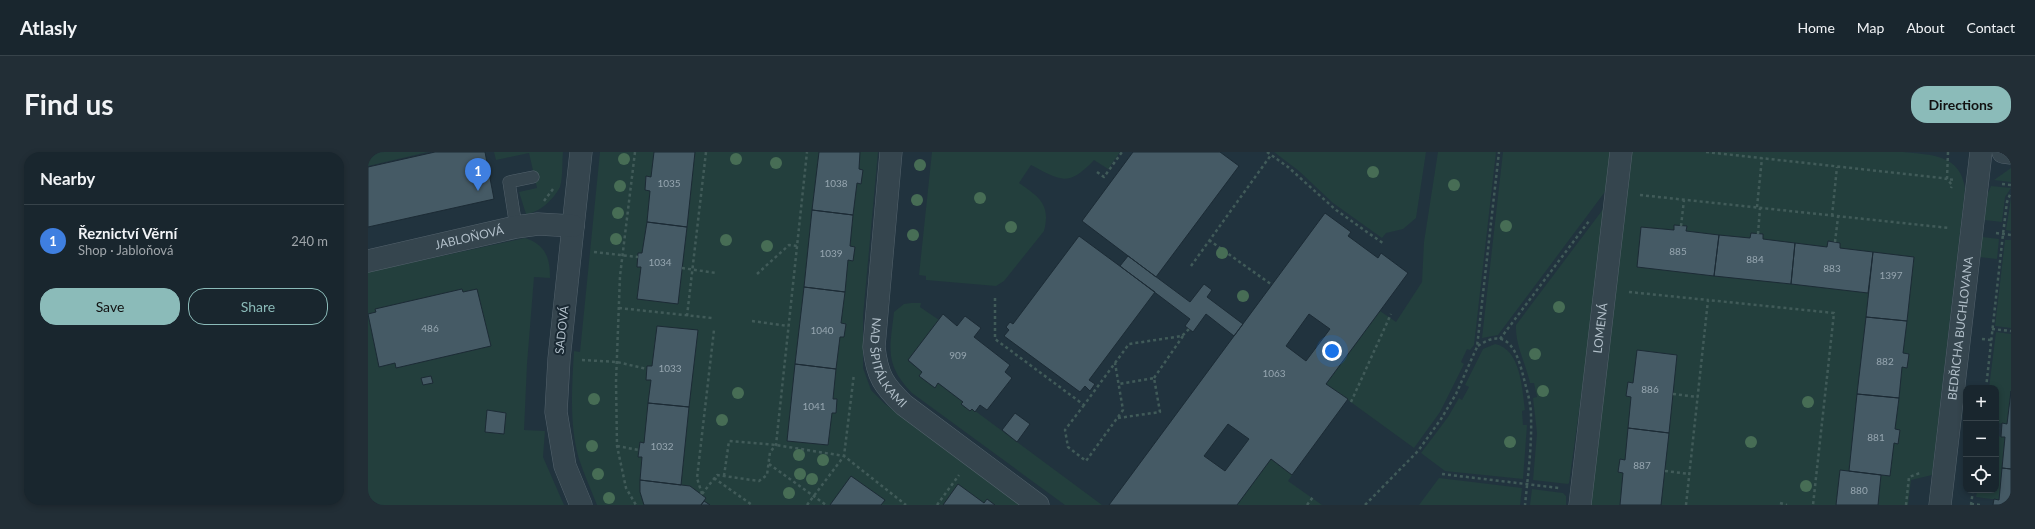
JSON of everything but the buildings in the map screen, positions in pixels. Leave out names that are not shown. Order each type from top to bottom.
[{"type":"street","name":"SADOVÁ","points":[[581,152],[559,359],[556,412],[565,466],[581,505]]},
{"type":"street","name":"NAD ŠPITÁLKAMI","points":[[891,152],[874,347],[878,372],[891,392],[904,405],[1038,505]]},
{"type":"street","name":"LOMENÁ","points":[[1581,498],[1621,152]]},
{"type":"street","name":"BEDŘICHA BUCHLOVANA","points":[[1940,505],[1981,152]]},
{"type":"street","points":[[2003,152],[2011,153]]},
{"type":"street","name":"JABLOŇOVÁ","points":[[368,261],[516,227],[538,224],[573,226]]},
{"type":"lane","points":[[516,227],[510,182],[533,177]]},
{"type":"path","points":[[635,152],[623,256],[617,362],[617,446],[626,488],[635,505]]},
{"type":"path","points":[[687,316],[706,152]]},
{"type":"path","points":[[714,330],[697,478],[702,494],[717,475],[758,481],[767,475],[770,452],[776,445],[807,152]]},
{"type":"path","points":[[1097,172],[1104,177],[1122,152]]},
{"type":"path","points":[[1267,152],[1288,167],[1336,210],[1384,244]]},
{"type":"path","points":[[1365,505],[1418,451],[1441,419],[1456,394],[1477,346],[1499,152]]},
{"type":"path","points":[[1706,152],[1942,178],[1947,179],[1952,185],[1951,192]]},
{"type":"path","points":[[1191,266],[1271,155]]},
{"type":"path","points":[[1758,234],[1762,158]]},
{"type":"path","points":[[1832,216],[1837,167]]},
{"type":"path","points":[[1616,192],[2011,235]]},
{"type":"path","points":[[1986,385],[2007,202],[2011,192]]},
{"type":"path","points":[[1681,226],[1684,200]]},
{"type":"path","points":[[1835,242],[1838,217]]},
{"type":"path","points":[[1500,339],[1590,219]]},
{"type":"path","points":[[1947,236],[1948,221]]},
{"type":"path","points":[[1209,240],[1272,285]]},
{"type":"path","points":[[756,274],[789,245],[797,246]]},
{"type":"path","points":[[570,249],[638,257]]},
{"type":"path","points":[[682,268],[716,273]]},
{"type":"path","points":[[1606,290],[1834,313],[1812,505]]},
{"type":"path","points":[[995,298],[995,339],[1084,406]]},
{"type":"path","points":[[1686,505],[1708,300]]},
{"type":"path","points":[[619,308],[712,318]]},
{"type":"path","points":[[1351,402],[1391,314]]},
{"type":"path","points":[[752,321],[788,326]]},
{"type":"path","points":[[1117,418],[1160,412],[1154,378],[1189,329]]},
{"type":"path","points":[[1992,329],[2011,331]]},
{"type":"path","points":[[1116,363],[1123,410],[1086,461],[1068,447],[1065,430],[1129,344],[1184,335]]},
{"type":"path","points":[[1477,346],[1488,340],[1500,339],[1509,342],[1519,358],[1529,398],[1531,414],[1531,444],[1525,505]]},
{"type":"path","points":[[559,359],[617,362],[647,369]]},
{"type":"path","points":[[807,505],[844,456],[854,372]]},
{"type":"path","points":[[1119,384],[1154,378]]},
{"type":"path","points":[[1673,394],[1698,397]]},
{"type":"path","points":[[724,476],[729,440],[776,445],[844,456],[906,505]]},
{"type":"path","points":[[617,446],[639,450]]},
{"type":"path","points":[[937,505],[973,457]]},
{"type":"path","points":[[768,464],[826,505]]},
{"type":"path","points":[[1906,505],[1909,477],[1920,473],[1921,465]]},
{"type":"path","points":[[1665,471],[1690,474]]},
{"type":"path","points":[[1442,474],[1527,484],[1581,498]]},
{"type":"path","points":[[714,478],[752,505]]},
{"type":"path","points":[[1973,493],[1971,504],[1981,505]]},
{"type":"path","points":[[1307,505],[1313,497]]},
{"type":"path","points":[[1780,503],[1787,505]]},
{"type":"green space","points":[[368,152],[428,152],[368,166]]},
{"type":"green space","points":[[494,152],[563,152],[560,187],[546,205],[536,211],[526,214],[519,192],[537,188],[529,153],[496,160]]},
{"type":"green space","points":[[600,152],[878,152],[863,316],[863,368],[871,390],[885,404],[1022,505],[597,505],[581,465],[576,446],[572,419],[572,392],[574,351],[580,352]]},
{"type":"green space","points":[[932,152],[1120,152],[1108,169],[1094,160],[1077,175],[1064,179],[1049,174],[1031,165],[1019,183],[1038,197],[1042,202],[1046,214],[1044,231],[1004,281],[996,286],[926,280],[926,276],[919,275]]},
{"type":"green space","points":[[1274,152],[1426,152],[1416,218],[1403,229],[1386,233],[1382,238],[1333,203],[1299,171]]},
{"type":"green space","points":[[1438,152],[1496,152],[1474,345],[1470,350],[1467,349],[1461,362],[1464,364],[1440,412],[1414,448],[1326,384],[1380,311],[1396,322],[1422,282],[1424,242]]},
{"type":"green space","points":[[1503,152],[1614,152],[1610,185],[1498,335],[1482,338]]},
{"type":"green space","points":[[1628,152],[1903,152],[1943,158],[1958,169],[1965,189],[1932,475],[1911,480],[1908,505],[1583,505]]},
{"type":"green space","points":[[2011,168],[2011,182],[1994,180]]},
{"type":"green space","points":[[1991,186],[2011,188],[2005,197],[2002,222],[1984,220],[1988,193]]},
{"type":"green space","points":[[2011,198],[2011,231],[2006,230]]},
{"type":"green space","points":[[1604,208],[1601,253],[1569,483],[1533,480],[1537,433],[1533,398],[1537,397],[1534,383],[1530,383],[1519,347],[1516,325]]},
{"type":"green space","points":[[1982,237],[1999,239],[1997,259],[1979,257]]},
{"type":"green space","points":[[525,238],[538,244],[542,248],[548,258],[550,278],[534,277],[527,364],[524,430],[545,431],[543,457],[564,505],[368,505],[368,272]]},
{"type":"green space","points":[[2005,240],[2011,240],[2011,328],[1995,326]]},
{"type":"green space","points":[[921,303],[920,307],[939,320],[908,361],[1102,505],[1065,505],[912,393],[897,373],[891,355],[891,336],[894,312],[904,304]]},
{"type":"green space","points":[[1996,332],[2011,334],[2011,391],[2007,424],[1999,423],[1999,385],[1989,385]]},
{"type":"green space","points":[[1495,344],[1504,347],[1510,353],[1519,371],[1525,410],[1522,411],[1523,425],[1527,425],[1523,479],[1445,471],[1421,453],[1448,417],[1459,398],[1462,400],[1469,387],[1465,385],[1483,349]]},
{"type":"green space","points":[[1999,436],[2005,437],[1999,500],[1976,497],[1977,493],[1999,493]]},
{"type":"green space","points":[[1271,459],[1292,475],[1288,481],[1322,505],[1237,505]]},
{"type":"green space","points":[[1439,478],[1522,488],[1520,505],[1419,505]]},
{"type":"green space","points":[[1532,489],[1563,493],[1566,496],[1566,505],[1530,505]]},
{"type":"place","name":"Řeznictví Věrní","points":[[478,191]]}]
